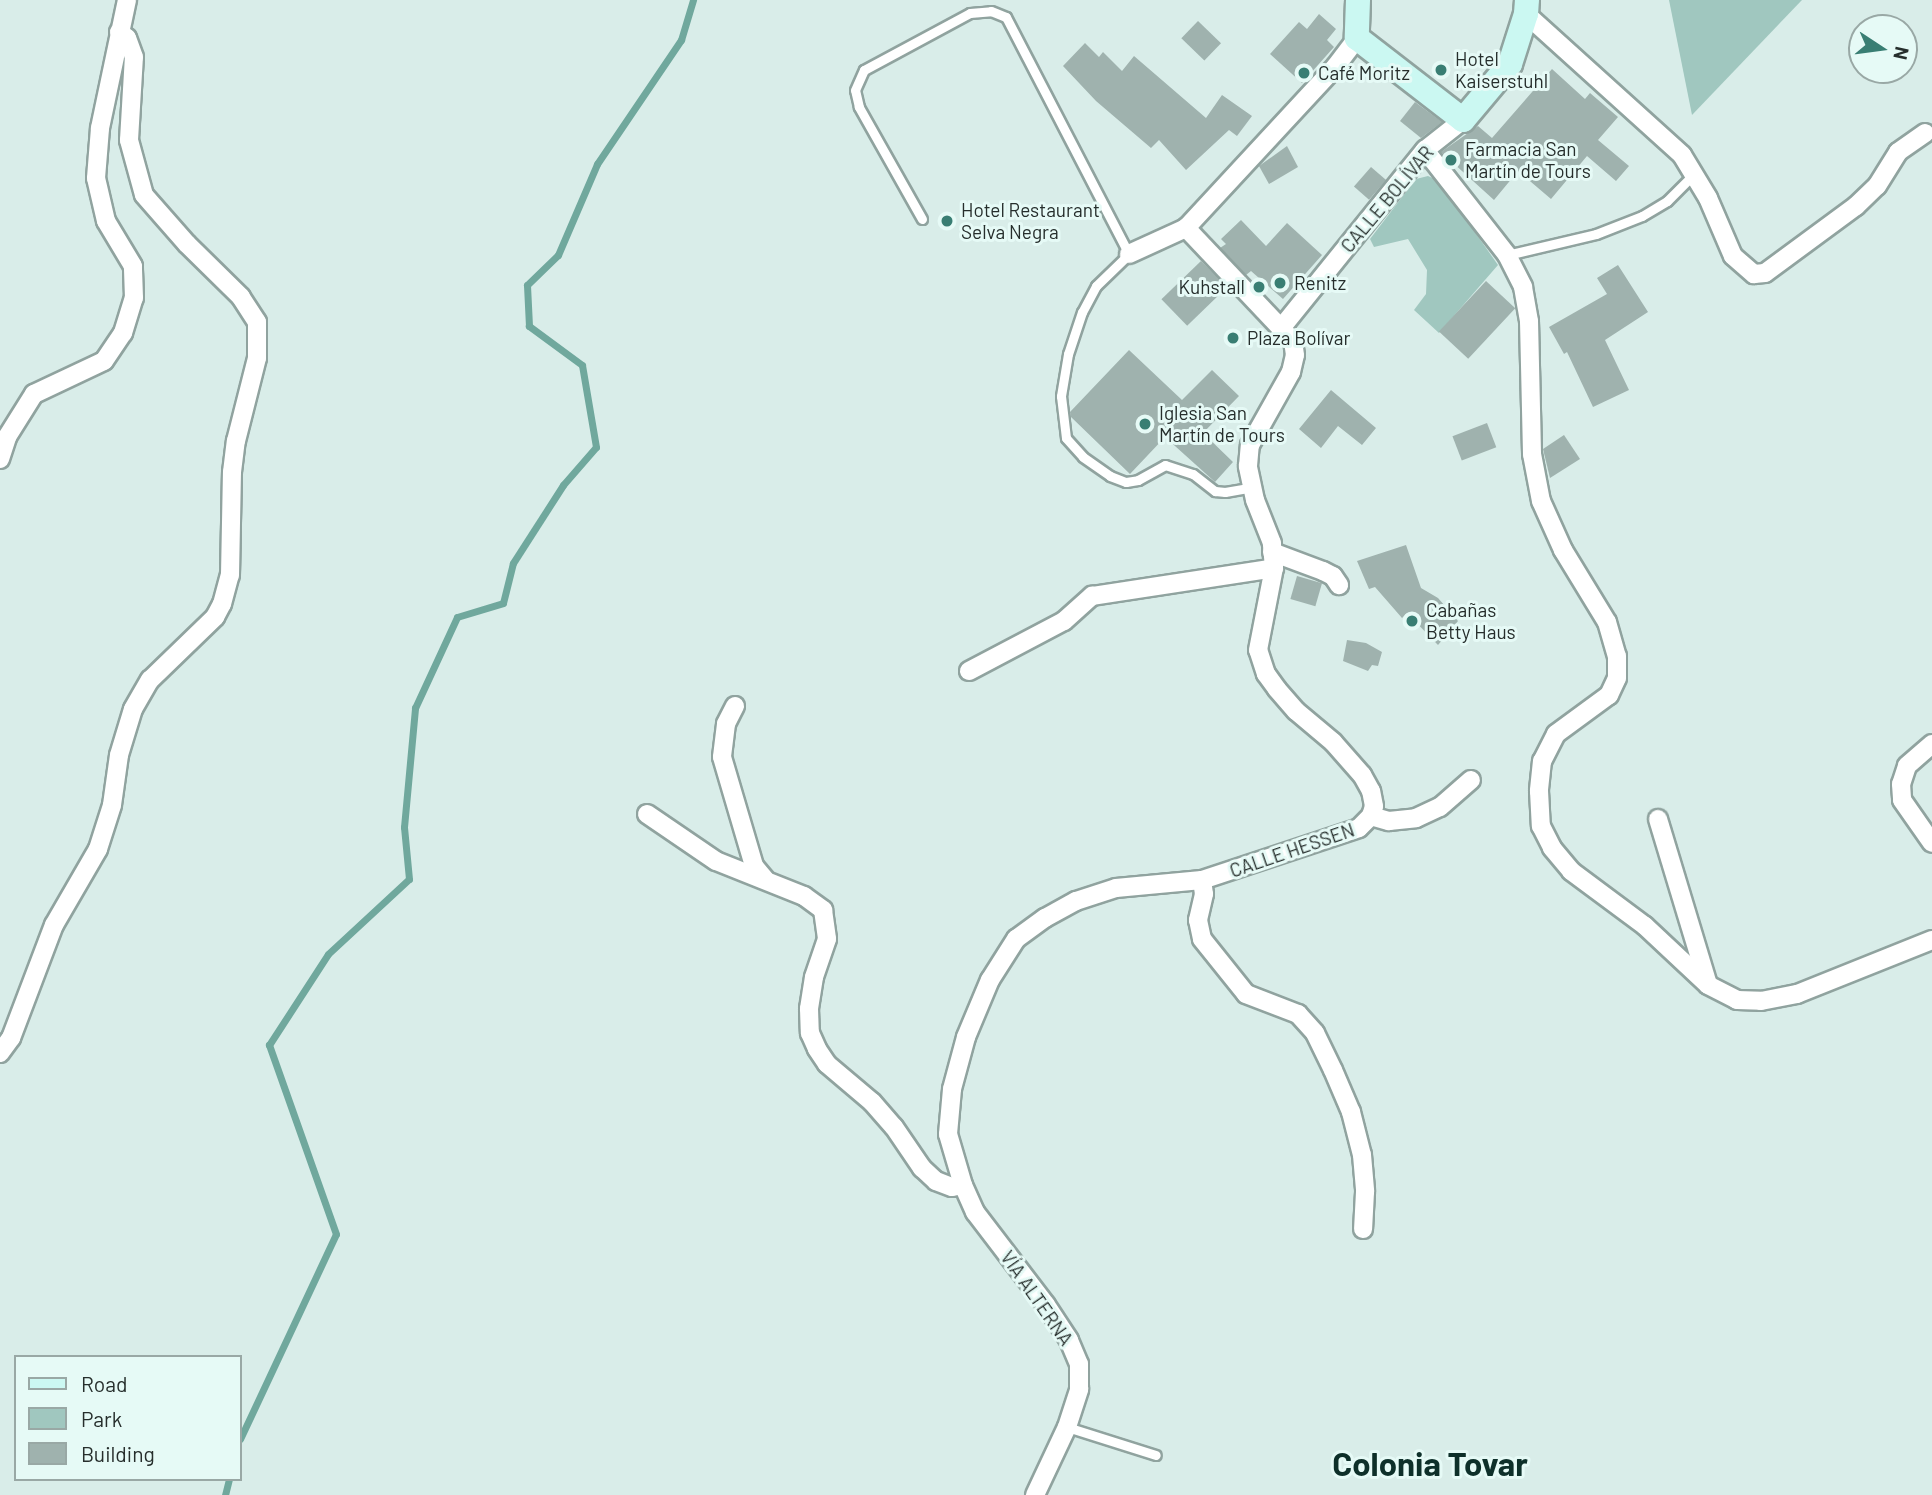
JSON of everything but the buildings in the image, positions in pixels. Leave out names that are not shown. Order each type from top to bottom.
[{"type":"street","points":[[0,459],[3,436],[34,394],[104,361],[123,333],[134,298],[133,266],[106,221],[96,177],[100,128],[127,0]]},
{"type":"street","points":[[1129,254],[1186,228],[1336,66],[1357,38],[1357,0]]},
{"type":"street","points":[[1527,7],[1682,155],[1695,173],[1733,256],[1751,273],[1760,274],[1856,206],[1877,186],[1898,152],[1925,134]]},
{"type":"street","name":"CALLE BOLÍVAR","points":[[1282,327],[1425,150],[1463,120],[1510,64],[1527,7]]},
{"type":"street","points":[[0,1053],[11,1038],[54,925],[98,849],[113,804],[119,755],[133,709],[150,680],[215,617],[228,591],[236,441],[257,358],[257,322],[241,297],[187,244],[144,195],[129,139],[134,57],[127,38],[119,33]]},
{"type":"street","points":[[1357,38],[1463,120]]},
{"type":"street","points":[[1425,150],[1507,255],[1527,304],[1532,454],[1541,501],[1563,550],[1607,622],[1619,667],[1609,695],[1556,734],[1548,747],[1539,776],[1541,826],[1552,848],[1572,871],[1645,926],[1708,985],[1737,1000],[1761,1002],[1797,994],[1932,940]]},
{"type":"street","points":[[1186,228],[1282,327]]},
{"type":"street","name":"CALLE HESSEN","points":[[963,1185],[948,1134],[952,1088],[966,1037],[990,980],[1016,939],[1045,918],[1076,901],[1116,888],[1202,880],[1359,828],[1371,816],[1374,806],[1371,791],[1362,775],[1333,743],[1296,711],[1266,674],[1258,650],[1273,560],[1248,466],[1250,445],[1291,372],[1295,355],[1293,341],[1282,327]]},
{"type":"street","points":[[969,671],[1063,621],[1092,596],[1273,560],[1323,570],[1339,585]]},
{"type":"street","points":[[735,706],[726,724],[722,758],[754,866],[765,879]]},
{"type":"street","points":[[1932,744],[1907,766],[1901,784],[1902,800],[1932,843]]},
{"type":"street","points":[[1371,816],[1389,821],[1416,818],[1440,807],[1471,780]]},
{"type":"street","points":[[647,814],[716,861],[765,879],[817,903],[827,919],[827,939],[814,977],[809,1009],[810,1033],[821,1057],[872,1102],[894,1127],[922,1168],[936,1181],[952,1187],[963,1185]]},
{"type":"street","points":[[1658,819],[1708,985]]},
{"type":"street","points":[[1202,880],[1204,894],[1198,920],[1202,939],[1246,994],[1298,1014],[1315,1033],[1333,1070],[1351,1112],[1362,1155],[1365,1192],[1363,1228]]},
{"type":"street","name":"VÍA ALTERNA","points":[[963,1185],[975,1212],[1069,1340],[1079,1364],[1079,1389],[1068,1427],[1035,1495]]},
{"type":"lane","points":[[922,219],[859,107],[855,90],[864,70],[970,13],[991,11],[1006,16],[1129,254],[1096,286],[1082,312],[1068,354],[1061,396],[1066,438],[1101,470],[1126,482],[1138,480],[1165,465],[1194,474],[1215,491],[1252,487]]},
{"type":"lane","points":[[1507,255],[1596,234],[1642,216],[1667,201],[1695,173]]},
{"type":"lane","points":[[1068,1427],[1156,1455]]},
{"type":"green space","points":[[1669,0],[1802,0],[1692,115]]},
{"type":"green space","points":[[1428,176],[1439,181],[1498,265],[1439,333],[1414,310],[1426,294],[1427,270],[1408,239],[1374,247],[1370,239],[1416,179]]},
{"type":"waterway","points":[[242,1435],[336,1234],[269,1045],[328,954],[409,879],[404,827],[415,708],[457,617],[503,603],[513,563],[563,485],[596,447],[582,365],[529,326],[527,285],[558,255],[597,164],[681,40],[693,0]]},
{"type":"waterway","points":[[225,1495],[228,1481]]},
{"type":"place","name":"Hotel Kaiserstuhl","points":[[1441,70]]},
{"type":"place","name":"Café Moritz","points":[[1304,73]]},
{"type":"place","name":"Farmacia San Martín de Tours","points":[[1451,160]]},
{"type":"place","name":"Hotel Restaurant Selva Negra","points":[[947,221]]},
{"type":"place","name":"Renitz","points":[[1280,283]]},
{"type":"place","name":"Kuhstall","points":[[1259,287]]},
{"type":"place","name":"Plaza Bolívar","points":[[1233,338]]},
{"type":"place","name":"Iglesia San Martín de Tours","points":[[1145,424]]},
{"type":"place","name":"Cabañas Betty Haus","points":[[1412,621]]},
{"type":"district","name":"Colonia Tovar","points":[[1430,1464]]}]
